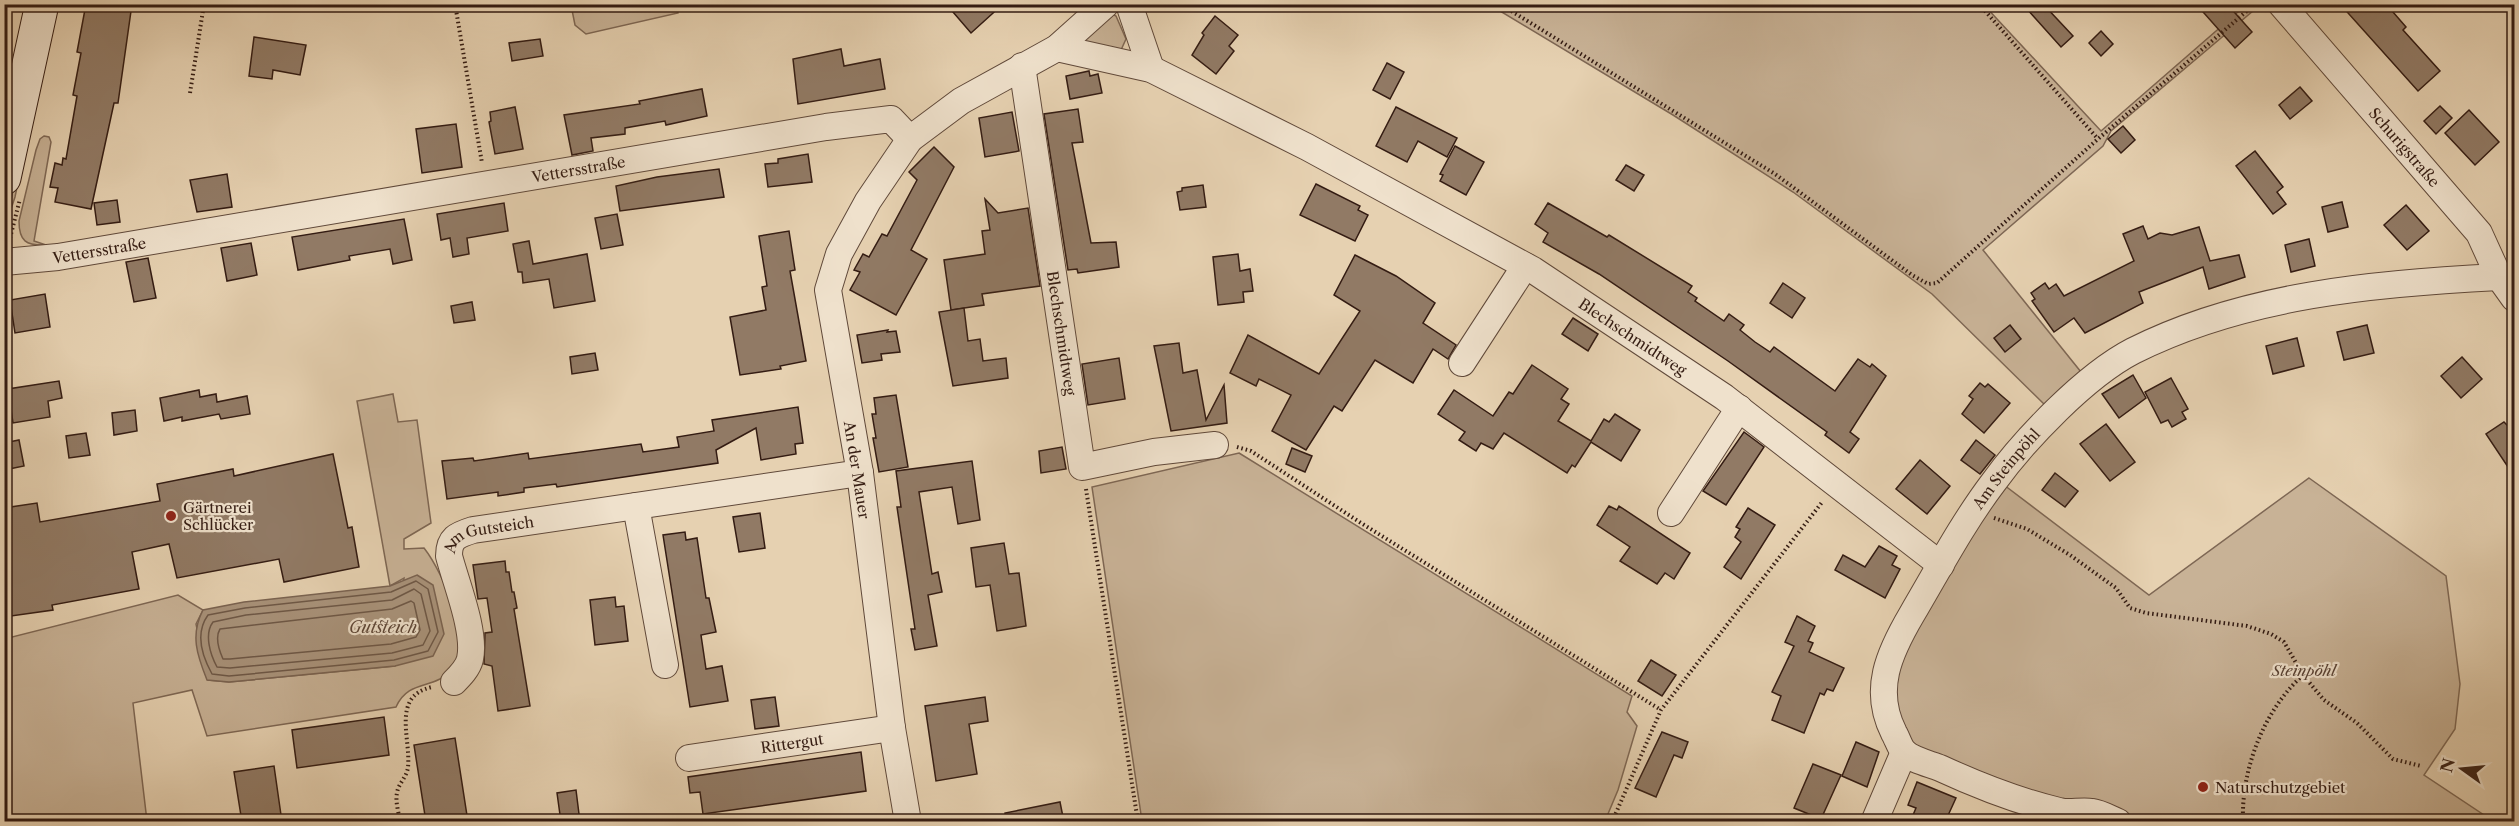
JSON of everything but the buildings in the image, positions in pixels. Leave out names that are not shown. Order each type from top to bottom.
[{"type":"street","points":[[4,178],[42,4]]},
{"type":"street","points":[[910,139],[961,101],[1057,48],[1106,4]]},
{"type":"street","points":[[1129,4],[1151,69]]},
{"type":"street","name":"Schurigstraße","points":[[2281,4],[2479,233],[2499,277],[2514,298]]},
{"type":"street","name":"Blechschmidtweg","points":[[1057,48],[1151,69],[1307,147],[1525,266],[1739,408],[1941,566]]},
{"type":"street","name":"Blechschmidtweg","points":[[1022,66],[1082,467]]},
{"type":"street","name":"Vettersstraße","points":[[4,262],[58,257],[825,127],[891,119],[910,139]]},
{"type":"street","name":"An der Mauer","points":[[908,822],[892,728],[860,473],[828,290],[844,245],[868,201],[910,139]]},
{"type":"street","points":[[1462,363],[1525,266]]},
{"type":"street","name":"Am Steinpöhl","points":[[1904,752],[1885,715],[1882,688],[1890,659],[1904,629],[1965,523],[1995,480],[2054,412],[2131,352],[2193,327],[2256,307],[2337,292],[2429,280],[2499,277]]},
{"type":"street","points":[[1671,513],[1739,408]]},
{"type":"street","points":[[1082,467],[1154,452],[1215,445]]},
{"type":"street","name":"Am Gutsteich","points":[[454,682],[462,675],[470,659],[469,631],[449,556],[449,544],[456,536],[473,530],[860,473]]},
{"type":"street","points":[[636,506],[665,665]]},
{"type":"street","name":"Rittergut","points":[[689,758],[892,728]]},
{"type":"street","points":[[1874,822],[1904,752],[2004,797],[2063,812],[2092,812],[2118,822]]},
{"type":"path","points":[[190,93],[204,4]]},
{"type":"path","points":[[455,4],[485,185]]},
{"type":"path","points":[[1500,4],[1645,91],[1775,174],[1912,276],[1928,284],[1937,283],[1968,257],[2098,139],[2255,4]]},
{"type":"path","points":[[1979,4],[2098,139]]},
{"type":"path","points":[[1215,445],[1235,446],[1251,451],[1351,517],[1427,562],[1661,710]]},
{"type":"path","points":[[1082,467],[1138,822]]},
{"type":"path","points":[[1612,822],[1661,710],[1837,484]]},
{"type":"path","points":[[1965,523],[1996,518],[2027,529],[2116,588],[2130,608],[2146,613],[2247,626],[2271,633],[2284,642],[2303,675],[2325,700],[2357,723],[2393,759],[2421,766]]},
{"type":"path","points":[[2244,822],[2242,800],[2246,772],[2253,752],[2285,691],[2303,675]]},
{"type":"path","points":[[400,822],[396,792],[408,770],[405,710],[410,698]]},
{"type":"green space","points":[[571,5],[677,5],[678,13],[586,34],[575,25]]},
{"type":"green space","points":[[1490,5],[1984,5],[2101,131],[2246,5],[2260,5],[2111,131],[2103,146],[1983,250],[2081,372],[2045,405],[1932,294],[1793,192],[1673,115]]},
{"type":"green space","points":[[1111,13],[1116,16],[1126,39],[1121,50],[1083,46],[1081,35]]},
{"type":"green space","points":[[37,64],[42,66],[15,197],[7,221]]},
{"type":"green space","points":[[44,136],[49,137],[51,142],[34,241],[46,245],[39,245],[29,243],[22,238],[19,221],[36,150],[40,139]]},
{"type":"green space","points":[[393,394],[398,422],[417,420],[431,523],[404,539],[404,549],[424,548],[440,574],[454,610],[459,646],[456,661],[449,673],[407,693],[396,707],[207,736],[192,690],[133,703],[147,821],[7,821],[4,802],[4,639],[178,595],[203,610],[196,624],[208,680],[229,682],[395,666],[404,578],[390,586],[357,401]]},
{"type":"green space","points":[[1239,453],[1632,696],[1627,712],[1637,726],[1618,790],[1605,821],[1142,821],[1092,487]]},
{"type":"green space","name":"Steinpöhl","points":[[2309,478],[2446,576],[2460,684],[2455,729],[2424,775],[2493,821],[2136,821],[2103,809],[2059,803],[1917,748],[1906,737],[1892,695],[1903,641],[2004,485],[2149,595]]},
{"type":"water","name":"Gutsteich","points":[[417,575],[433,585],[444,634],[433,656],[395,666],[229,682],[207,680],[196,645],[197,628],[203,610],[244,602],[390,586]]},
{"type":"place","name":"Gärtnerei Schlücker","points":[[171,516]]},
{"type":"place","name":"Naturschutzgebiet","points":[[2203,787]]}]
